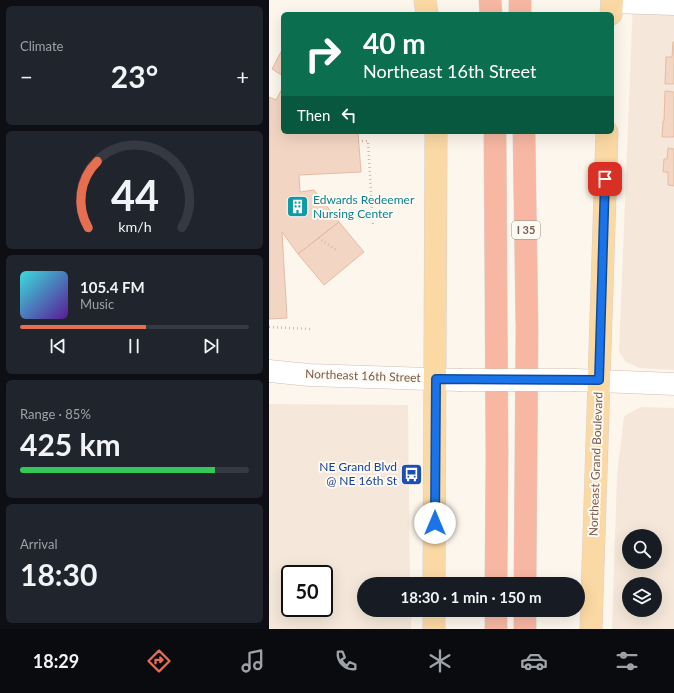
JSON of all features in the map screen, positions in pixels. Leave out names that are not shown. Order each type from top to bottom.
[{"type":"highway","points":[[490,0],[491,12]]},
{"type":"highway","points":[[520,0],[520,12]]},
{"type":"highway","name":"I 35","points":[[495,134],[497,448],[496,577]]},
{"type":"highway","name":"I 35","points":[[524,134],[527,312],[525,577]]},
{"type":"highway","points":[[495,629],[496,617]]},
{"type":"highway","points":[[525,617],[525,629]]},
{"type":"main road","points":[[425,0],[427,12]]},
{"type":"main road","points":[[434,577],[436,134]]},
{"type":"main road","name":"Northeast Grand Boulevard","points":[[591,629],[607,134]]},
{"type":"main road","points":[[433,629],[434,617]]},
{"type":"street","points":[[612,6],[674,4]]},
{"type":"street","name":"Northeast 16th Street","points":[[269,371],[459,380],[599,380],[674,384]]},
{"type":"path","points":[[358,141],[368,141],[373,226]]},
{"type":"path","points":[[319,238],[338,251]]},
{"type":"path","points":[[269,327],[310,329]]},
{"type":"shaded area","points":[[633,0],[674,0],[674,370],[640,368],[626,362],[619,352]]},
{"type":"shaded area","points":[[269,404],[408,405],[410,577],[357,577],[357,617],[411,617],[411,629],[269,629]]},
{"type":"shaded area","points":[[641,407],[674,408],[674,629],[612,629],[617,475],[624,416]]},
{"type":"building","points":[[673,42],[674,84],[665,84],[666,57],[672,57]]},
{"type":"building","points":[[281,52],[281,75],[272,69]]},
{"type":"building","name":"Edwards Redeemer Nursing Center","points":[[281,91],[281,134],[358,134],[361,172],[299,175],[300,192],[314,190],[339,222],[298,254],[282,232],[287,318],[269,319],[269,97],[276,100]]},
{"type":"building","points":[[665,91],[674,92],[674,137],[662,137]]},
{"type":"building","points":[[668,148],[674,149],[674,186],[668,185],[668,172],[663,172],[664,159],[667,159]]},
{"type":"building","points":[[339,222],[364,252],[324,285],[298,254]]},
{"type":"place","name":"Edwards Redeemer Nursing Center","points":[[298,207]]},
{"type":"place","name":"NE Grand Blvd @ NE 16th St","points":[[412,474]]},
{"type":"route","points":[[435,523],[436,379],[599,380],[605,179]]}]
